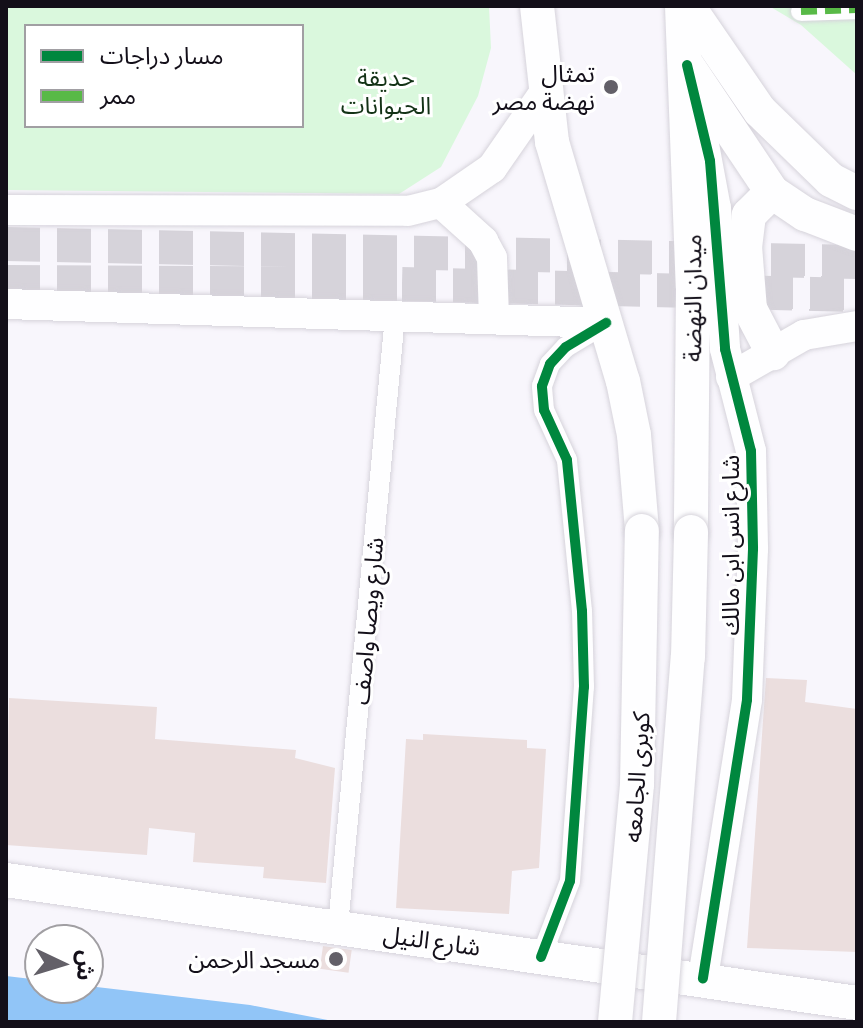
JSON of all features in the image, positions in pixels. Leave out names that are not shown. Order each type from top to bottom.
[{"type":"main road","points":[[537,6],[544,93],[571,220],[606,323]]},
{"type":"main road","name":"ميدان النهضة","points":[[682,6],[687,65],[693,287],[691,532]]},
{"type":"main road","points":[[688,6],[760,111],[831,180],[857,193]]},
{"type":"main road","points":[[687,65],[772,192],[805,214],[857,234]]},
{"type":"main road","points":[[772,192],[749,215],[745,246],[750,309],[773,353]]},
{"type":"main road","name":"كوبرى الجامعه","points":[[606,323],[634,435],[642,531],[637,784],[615,1022]]},
{"type":"main road","name":"كوبرى الجامعه","points":[[659,1022],[686,688],[691,532]]},
{"type":"main road","name":"شارع النيل","points":[[6,880],[857,1003]]},
{"type":"street","points":[[801,11],[857,9]]},
{"type":"street","name":"شارع انس ابن مالك","points":[[687,65],[710,161],[731,377],[751,451],[752,625],[747,700],[703,979]]},
{"type":"street","points":[[6,210],[408,211],[441,203],[492,168],[544,93]]},
{"type":"street","points":[[441,203],[483,241],[492,258],[494,318]]},
{"type":"street","points":[[6,304],[606,323]]},
{"type":"street","name":"شارع ويصا واصف","points":[[338,926],[395,316]]},
{"type":"street","points":[[541,957],[570,881],[584,687],[582,611],[567,460],[544,410],[542,386],[550,364],[566,347],[606,323]]},
{"type":"street","points":[[731,377],[804,335],[857,326]]},
{"type":"green space","name":"حديقة الحيوانات","points":[[6,6],[489,6],[491,48],[478,96],[441,167],[399,194],[6,190]]},
{"type":"green space","points":[[769,6],[857,6],[857,75],[801,25]]},
{"type":"water","points":[[6,976],[24,978],[24,1004],[104,1004],[104,988],[250,1005],[338,1022],[6,1022]]},
{"type":"building","points":[[766,678],[807,680],[805,702],[857,709],[857,952],[747,948]]},
{"type":"building","points":[[9,698],[157,707],[155,739],[296,750],[295,758],[335,768],[326,883],[263,878],[264,867],[193,862],[195,833],[149,828],[147,855],[6,845]]},
{"type":"building","points":[[423,734],[527,740],[527,748],[546,749],[539,868],[512,871],[509,914],[396,908],[406,739],[423,740]]},
{"type":"building","name":"مسجد الرحمن","points":[[323,946],[352,950],[349,973],[320,969]]},
{"type":"tunnel","points":[[6,244],[857,262]]},
{"type":"tunnel","points":[[6,282],[402,284],[857,295]]},
{"type":"marked path","points":[[801,11],[857,9]]},
{"type":"cycle path","points":[[687,65],[710,161],[725,349],[751,451],[753,549],[747,700],[703,979]]},
{"type":"cycle path","points":[[541,957],[570,881],[584,687],[582,611],[567,460],[544,410],[542,386],[550,364],[566,347],[606,323]]},
{"type":"place","name":"تمثال نهضة مصر","points":[[611,87]]},
{"type":"place","name":"مسجد الرحمن","points":[[336,959]]}]
